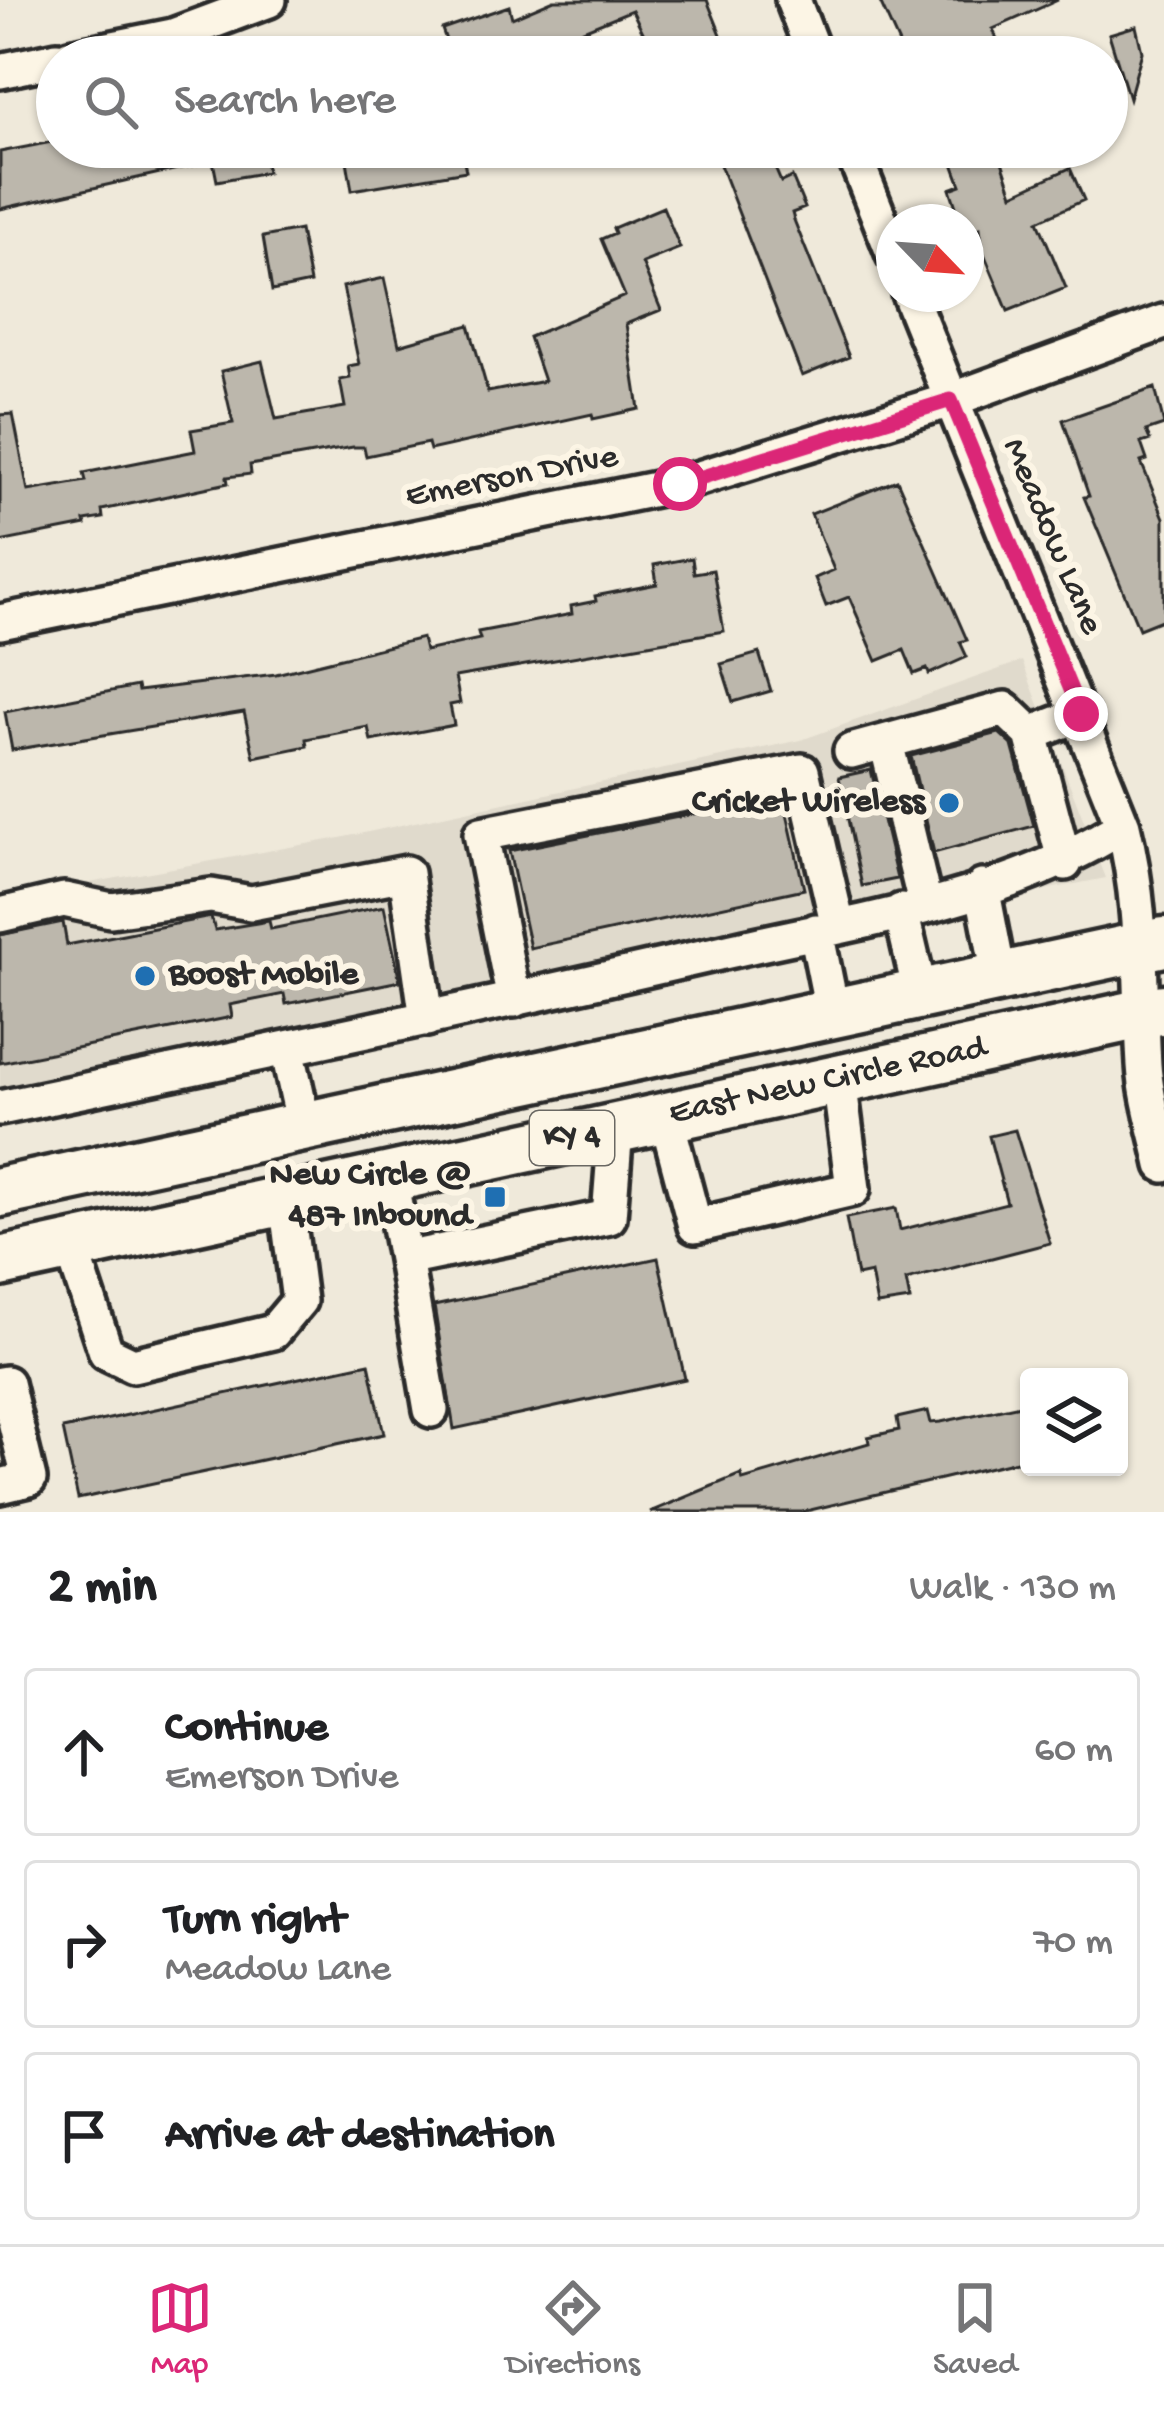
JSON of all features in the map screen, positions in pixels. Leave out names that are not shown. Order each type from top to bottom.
[{"type":"highway","name":"East New Circle Road","points":[[0,1192],[1154,944]]},
{"type":"highway","name":"East New Circle Road","points":[[0,1262],[1154,1011]]},
{"type":"street","points":[[173,36],[268,0]]},
{"type":"street","points":[[793,0],[807,36]]},
{"type":"street","points":[[0,71],[36,63]]},
{"type":"street","points":[[859,168],[876,210]]},
{"type":"street","name":"Meadow Lane","points":[[916,312],[1123,826],[1154,944],[1154,1011],[1144,1070],[1160,1122],[1164,1165]]},
{"type":"street","name":"Emerson Drive","points":[[0,622],[680,484],[951,400],[1164,322]]},
{"type":"street","points":[[851,751],[1005,709],[1031,734],[1065,863]]},
{"type":"street","points":[[1031,734],[1081,714]]},
{"type":"street","points":[[886,742],[913,908],[920,992]]},
{"type":"street","points":[[514,1000],[482,834],[802,771],[827,928],[832,1010]]},
{"type":"street","points":[[0,1108],[514,1000],[913,908],[1065,863],[1123,826]]},
{"type":"street","points":[[0,915],[64,900],[111,910],[212,896],[251,903],[406,873],[427,1019]]},
{"type":"street","points":[[982,887],[999,975]]},
{"type":"street","points":[[287,1048],[304,1126]]},
{"type":"street","points":[[666,1117],[695,1226],[853,1189],[839,1079]]},
{"type":"street","points":[[405,1259],[609,1216],[616,1128]]},
{"type":"street","points":[[390,1178],[431,1409]]},
{"type":"street","points":[[70,1246],[106,1352],[133,1365],[273,1332],[299,1301],[286,1200]]},
{"type":"street","points":[[0,1384],[6,1383],[29,1479],[0,1486]]},
{"type":"shaded area","points":[[1022,661],[1106,878],[250,1044],[0,1099],[0,899],[340,838],[801,740]]},
{"type":"building","points":[[554,0],[707,0],[722,36],[645,36],[632,10],[568,36],[444,36],[442,29],[509,6],[512,18]]},
{"type":"building","points":[[879,0],[1058,0],[993,29],[996,36],[895,36]]},
{"type":"building","points":[[1136,26],[1142,52],[1129,99],[1128,36],[1109,34]]},
{"type":"building","points":[[36,145],[36,168],[182,168],[0,209],[0,152]]},
{"type":"building","points":[[214,168],[266,168],[267,172],[217,181]]},
{"type":"building","points":[[348,168],[466,171],[352,190]]},
{"type":"building","points":[[721,168],[775,168],[781,182],[792,177],[805,208],[792,213],[794,220],[849,357],[802,376]]},
{"type":"building","points":[[955,168],[1004,168],[1013,194],[1070,168],[1084,200],[1038,221],[1066,288],[1008,311],[984,253],[984,204],[955,204],[950,189],[961,185]]},
{"type":"building","points":[[663,207],[680,248],[642,263],[661,310],[626,324],[639,409],[593,419],[592,414],[430,450],[428,443],[366,456],[364,447],[353,447],[250,465],[251,474],[227,477],[228,483],[102,510],[103,518],[85,521],[86,525],[0,542],[0,415],[13,414],[28,491],[86,481],[84,473],[195,451],[191,430],[233,423],[221,371],[262,361],[276,419],[345,407],[340,380],[350,378],[348,366],[359,364],[343,287],[384,278],[399,345],[469,325],[488,392],[544,381],[529,337],[625,296],[601,239],[615,233],[613,228]]},
{"type":"building","points":[[300,230],[310,283],[272,291],[263,237]]},
{"type":"building","points":[[1155,388],[1164,425],[1146,431],[1150,440],[1141,443],[1147,460],[1141,462],[1164,518],[1164,619],[1139,629],[1084,497],[1089,496],[1063,420]]},
{"type":"building","points":[[897,480],[967,640],[960,642],[967,657],[929,674],[927,669],[914,674],[904,650],[877,661],[849,597],[826,606],[815,578],[834,570],[811,514]]},
{"type":"building","points":[[692,558],[694,573],[713,570],[724,631],[455,677],[460,703],[450,705],[454,725],[371,741],[368,727],[306,739],[307,746],[254,757],[244,712],[12,750],[5,712],[137,686],[138,691],[276,674],[422,638],[425,651],[480,639],[478,632],[572,614],[571,606],[596,601],[595,596],[657,584],[654,565]]},
{"type":"building","points":[[759,653],[771,691],[733,702],[721,664]]},
{"type":"building","points":[[999,733],[1012,745],[1034,826],[934,853],[911,756]]},
{"type":"building","points":[[871,770],[897,879],[862,886],[839,777]]},
{"type":"building","points":[[783,796],[804,889],[530,948],[509,851]]},
{"type":"building","points":[[384,906],[400,981],[286,1004],[284,994],[230,1005],[232,1017],[0,1063],[0,935],[63,922],[67,945],[211,917],[215,930],[269,921],[271,929]]},
{"type":"building","points":[[1015,1130],[1050,1243],[906,1280],[910,1300],[877,1305],[871,1273],[857,1276],[846,1218],[896,1208],[900,1230],[1007,1203],[989,1136]]},
{"type":"building","points":[[658,1258],[685,1379],[454,1429],[434,1306]]},
{"type":"building","points":[[369,1363],[384,1434],[78,1499],[63,1429]]},
{"type":"building","points":[[1020,1405],[1020,1460],[802,1512],[650,1512],[741,1474],[743,1480],[869,1443],[868,1437],[899,1430],[897,1418],[928,1411],[931,1423]]},
{"type":"place","name":"Cricket Wireless","points":[[949,803]]},
{"type":"place","name":"Boost Mobile","points":[[145,976]]},
{"type":"place","name":"New Circle @ 487 Inbound","points":[[495,1197]]},
{"type":"route","points":[[680,484],[951,400],[1081,714]]}]
